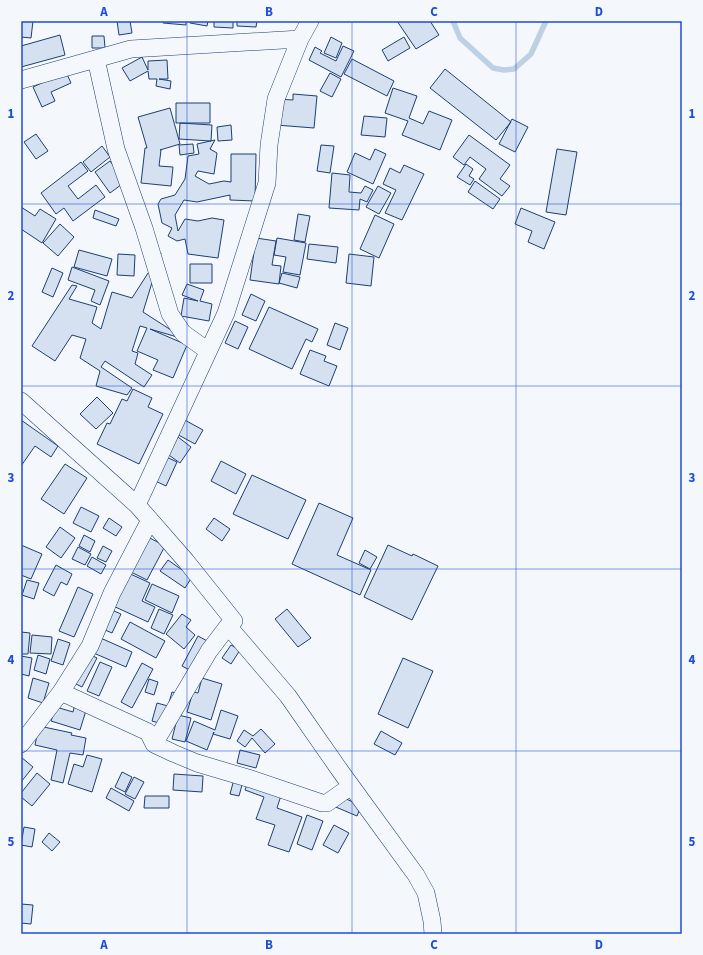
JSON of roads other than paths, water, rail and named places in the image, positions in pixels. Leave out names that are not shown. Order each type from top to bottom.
[{"type":"street","points":[[137,505],[226,313],[267,183],[269,145],[276,99],[300,39],[310,21]]},
{"type":"street","points":[[21,80],[131,49],[300,39]]},
{"type":"street","points":[[96,59],[116,149],[144,228],[170,314],[183,333],[208,351]]},
{"type":"street","points":[[21,401],[137,505],[186,561],[234,621],[228,626],[209,651],[154,744]]},
{"type":"street","points":[[21,744],[61,692],[90,646],[112,593],[150,520]]},
{"type":"street","points":[[228,626],[288,696],[416,875],[427,900],[433,934]]},
{"type":"street","points":[[61,692],[148,732],[154,744],[197,763],[251,779],[322,804],[327,803],[351,786]]},
{"type":"waterway","points":[[453,21],[460,38],[493,68],[504,70],[514,69],[531,54],[546,21]]}]
